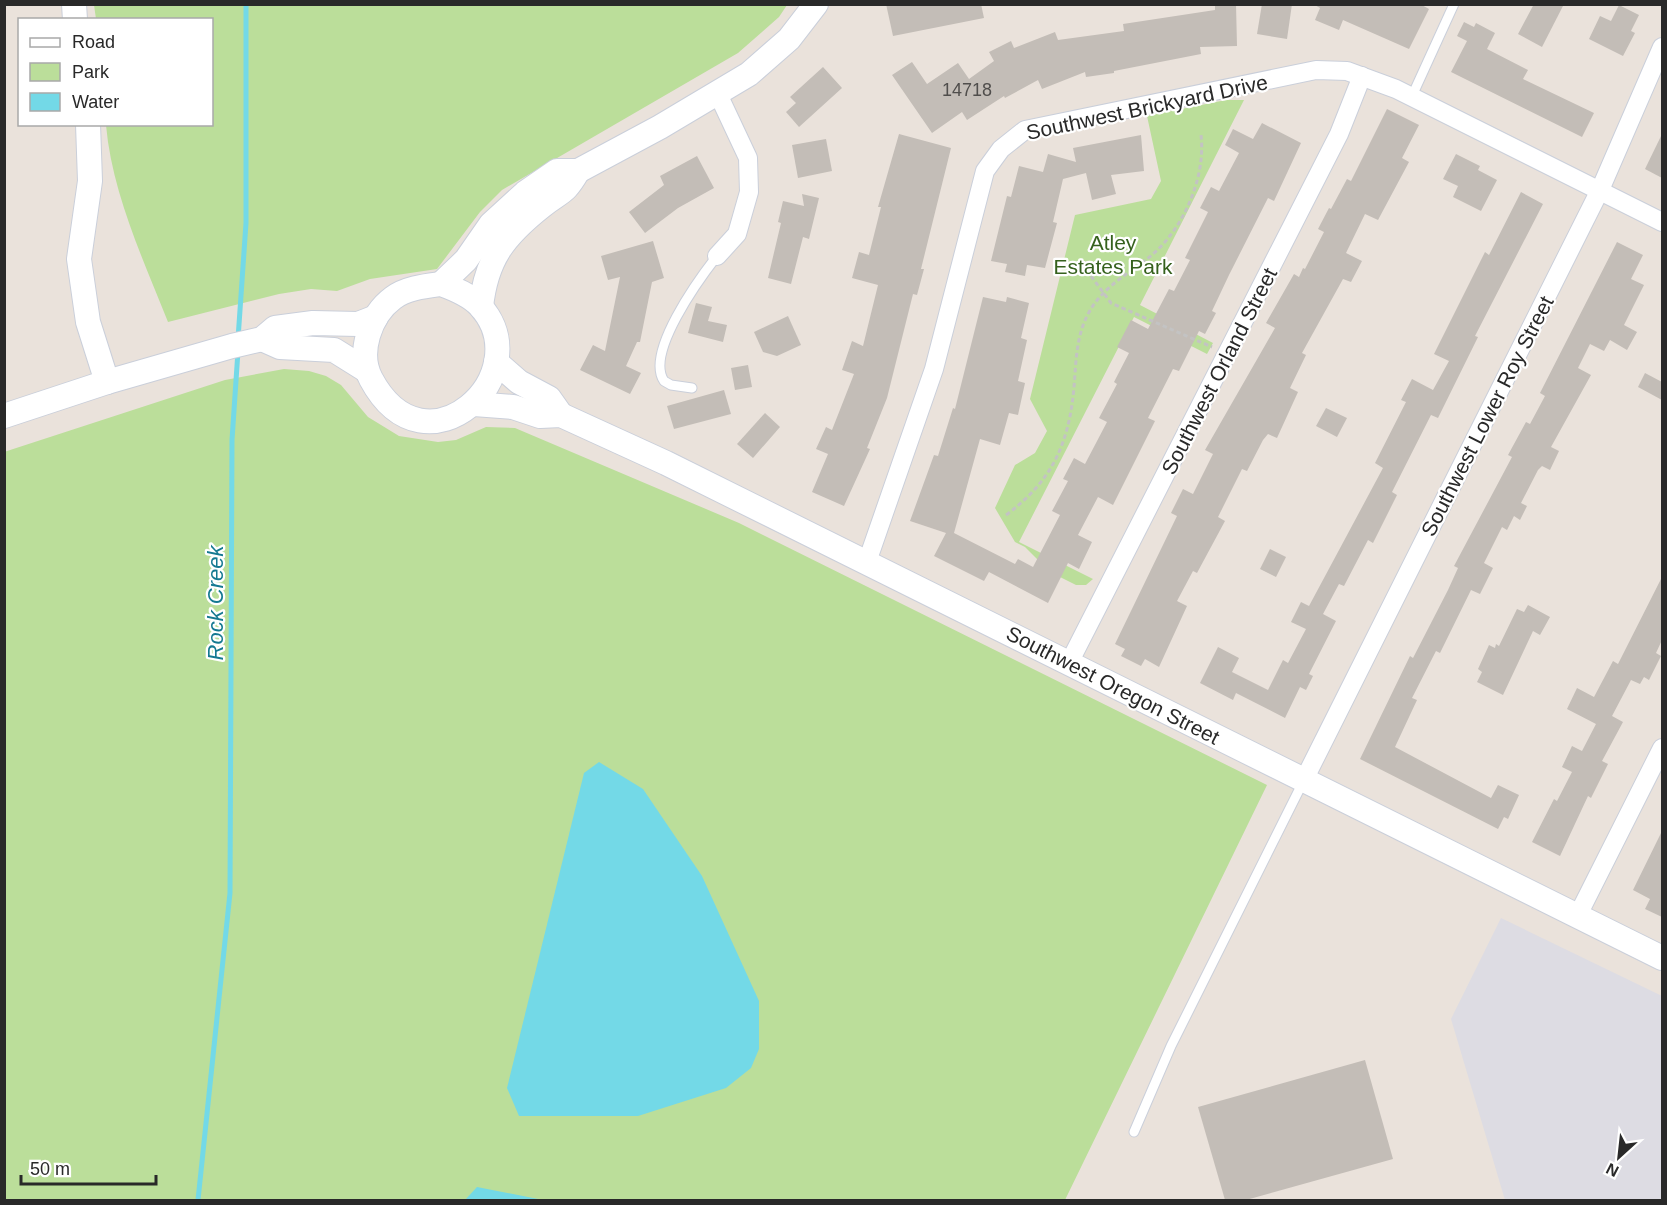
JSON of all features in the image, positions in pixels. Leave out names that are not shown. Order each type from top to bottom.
[{"type":"main road","points":[[366,370],[367,342],[376,317],[394,297],[408,291],[441,284],[466,260],[491,224],[525,194],[557,171],[578,171],[718,94],[749,74],[776,51],[816,4]]},
{"type":"main road","points":[[88,126],[90,181],[79,259],[88,322],[107,382]]},
{"type":"main road","points":[[482,307],[483,287],[494,255],[524,220],[567,190],[578,171]]},
{"type":"main road","points":[[262,339],[280,347],[334,350],[366,370],[385,402],[400,415],[415,420],[438,420],[460,413],[474,404],[492,377],[496,362],[495,334],[482,307],[472,299],[441,284]]},
{"type":"main road","points":[[4,416],[107,382],[232,345],[262,339],[275,328],[313,323],[358,324],[376,317]]},
{"type":"main road","name":"Southwest Oregon Street","points":[[496,362],[519,382],[549,398],[561,415]]},
{"type":"main road","name":"Southwest Oregon Street","points":[[474,404],[513,407],[540,416],[561,415],[666,463],[1662,958]]},
{"type":"street","name":"Southwest Lower Roy Street","points":[[1304,780],[1600,190],[1662,47]]},
{"type":"street","name":"Southwest Brickyard Drive","points":[[867,562],[934,369],[985,171],[1001,148],[1025,130],[1316,70],[1347,71],[1412,96],[1662,222]]},
{"type":"street","name":"Southwest Orland Street","points":[[1069,663],[1348,117],[1362,76]]},
{"type":"street","points":[[717,256],[737,234],[749,192],[748,158],[718,94]]},
{"type":"street","points":[[1578,915],[1662,748]]},
{"type":"lane","points":[[1412,96],[1454,4]]},
{"type":"lane","points":[[692,388],[671,385],[664,381],[659,358],[682,306],[717,256]]},
{"type":"lane","points":[[1134,1132],[1171,1046],[1304,780]]},
{"type":"path","points":[[1006,514],[1042,483],[1060,450],[1071,415],[1079,338],[1088,315],[1102,294],[1123,274],[1154,252],[1169,236],[1198,180],[1201,135]]},
{"type":"path","points":[[1091,276],[1102,294],[1119,307],[1227,355]]},
{"type":"shaded area","points":[[1501,918],[1662,996],[1662,1200],[1505,1200],[1451,1019]]},
{"type":"green space","points":[[94,5],[787,5],[779,17],[738,53],[502,190],[480,212],[437,269],[370,279],[337,291],[311,289],[279,294],[168,322],[122,201],[109,150],[106,126],[213,126],[213,18],[96,18]]},
{"type":"green space","name":"Atley Estates Park","points":[[1226,100],[1244,100],[1140,305],[1213,343],[1207,354],[1134,317],[1019,542],[1093,579],[1086,585],[1076,585],[1050,572],[1025,547],[1015,542],[995,508],[1015,465],[1035,453],[1047,431],[1030,399],[1075,215],[1151,199],[1161,181],[1147,116]]},
{"type":"green space","points":[[284,369],[309,371],[326,376],[341,385],[368,417],[399,436],[438,442],[456,440],[486,427],[515,428],[739,523],[1267,785],[1065,1200],[5,1200],[4,452],[225,380]]},
{"type":"water","points":[[599,762],[643,789],[702,876],[759,1001],[759,1049],[751,1068],[726,1088],[638,1116],[519,1116],[507,1088],[584,773]]},
{"type":"water","points":[[477,1187],[543,1200],[465,1200]]},
{"type":"building","points":[[886,4],[981,4],[984,18],[893,36]]},
{"type":"building","points":[[1215,4],[1236,4],[1237,46],[1200,47],[1201,54],[1114,71],[1114,73],[1086,77],[1085,72],[1042,89],[1038,80],[1005,98],[1004,96],[967,120],[962,112],[932,133],[892,75],[912,62],[927,84],[958,63],[969,79],[994,61],[989,52],[1011,41],[1014,48],[1055,32],[1058,40],[1124,31],[1123,24],[1215,10]]},
{"type":"building","points":[[1262,4],[1292,4],[1287,39],[1257,34]]},
{"type":"building","points":[[1313,4],[1420,4],[1429,9],[1409,49],[1343,20],[1339,30],[1315,20],[1320,8]]},
{"type":"building","points":[[1534,4],[1564,4],[1542,47],[1518,34]]},
{"type":"building","points":[[1619,5],[1639,15],[1631,31],[1635,33],[1623,56],[1589,39],[1600,16],[1611,21]]},
{"type":"building","points":[[1464,22],[1474,27],[1476,23],[1495,33],[1487,49],[1528,70],[1523,79],[1594,113],[1582,137],[1451,72],[1467,41],[1457,36]]},
{"type":"building","points":[[823,67],[842,88],[799,127],[786,112],[796,103],[790,97]]},
{"type":"building","points":[[1387,109],[1419,125],[1402,158],[1409,162],[1378,220],[1365,214],[1346,253],[1362,261],[1351,282],[1343,279],[1302,353],[1306,355],[1290,388],[1298,392],[1277,438],[1268,434],[1263,440],[1247,471],[1242,469],[1218,517],[1225,521],[1197,573],[1193,571],[1177,601],[1187,606],[1159,667],[1145,659],[1141,666],[1121,656],[1125,649],[1115,644],[1177,516],[1171,513],[1183,489],[1193,494],[1213,454],[1205,450],[1275,328],[1266,323],[1294,274],[1299,277],[1303,268],[1305,269],[1324,232],[1318,229],[1347,179],[1351,181]]},
{"type":"building","points":[[1262,123],[1301,143],[1274,201],[1268,198],[1229,275],[1212,311],[1216,313],[1205,334],[1199,331],[1179,371],[1173,369],[1148,418],[1155,421],[1113,505],[1098,497],[1078,535],[1092,542],[1079,569],[1068,563],[1048,603],[989,572],[984,581],[934,556],[946,533],[910,521],[934,455],[938,456],[953,408],[955,409],[983,297],[1006,302],[1007,297],[1029,303],[1021,338],[1027,340],[1018,381],[1025,383],[1018,415],[1009,413],[1000,445],[980,439],[954,533],[1015,564],[1018,559],[1033,567],[1060,515],[1052,511],[1068,481],[1063,479],[1074,458],[1085,464],[1107,422],[1099,418],[1117,384],[1114,382],[1129,353],[1117,347],[1131,320],[1148,329],[1169,289],[1174,291],[1190,260],[1185,258],[1208,212],[1200,208],[1211,187],[1219,191],[1239,153],[1225,145],[1233,129],[1253,139]]},
{"type":"building","points":[[899,134],[951,148],[921,269],[924,269],[917,295],[913,294],[887,398],[867,448],[870,449],[844,506],[812,492],[828,454],[816,449],[826,427],[832,430],[854,374],[842,370],[852,341],[863,346],[878,285],[852,278],[859,252],[869,255],[881,207],[878,207]]},
{"type":"building","points":[[1662,134],[1662,178],[1645,169]]},
{"type":"building","points":[[1141,135],[1144,171],[1111,175],[1116,194],[1092,200],[1086,173],[1063,179],[1053,222],[1057,223],[1045,268],[1027,265],[1025,276],[1005,272],[1007,264],[991,261],[1007,196],[1011,197],[1019,166],[1043,172],[1048,154],[1076,162],[1073,148]]},
{"type":"building","points":[[826,139],[832,171],[798,178],[792,145]]},
{"type":"building","points":[[1456,154],[1480,166],[1478,170],[1497,180],[1481,211],[1453,197],[1458,186],[1443,179]]},
{"type":"building","points":[[697,156],[714,188],[678,208],[645,233],[629,212],[664,185],[660,176]]},
{"type":"building","points":[[1521,192],[1543,204],[1475,336],[1478,337],[1438,418],[1431,415],[1392,492],[1397,495],[1373,543],[1368,540],[1344,586],[1339,584],[1323,614],[1336,621],[1309,674],[1313,676],[1306,690],[1300,687],[1285,718],[1236,693],[1233,700],[1200,683],[1218,647],[1239,658],[1232,672],[1268,690],[1283,660],[1288,663],[1306,629],[1291,622],[1301,602],[1309,606],[1383,468],[1375,463],[1406,402],[1401,400],[1412,379],[1433,390],[1449,361],[1434,354],[1485,252],[1489,255]]},
{"type":"building","points":[[802,194],[819,198],[809,239],[803,237],[791,284],[768,278],[781,223],[778,222],[783,201],[804,206]]},
{"type":"building","points":[[653,241],[664,278],[652,282],[640,342],[637,342],[626,366],[641,373],[630,394],[580,370],[593,345],[605,351],[620,277],[608,280],[601,256]]},
{"type":"building","points":[[1617,242],[1643,255],[1631,279],[1644,285],[1624,325],[1637,332],[1627,350],[1610,340],[1604,351],[1590,344],[1578,368],[1591,375],[1551,447],[1559,451],[1550,470],[1542,466],[1538,470],[1521,503],[1527,506],[1520,520],[1514,516],[1507,530],[1502,527],[1484,563],[1493,568],[1480,594],[1471,590],[1440,653],[1436,651],[1412,698],[1417,700],[1395,747],[1491,798],[1498,785],[1519,795],[1508,819],[1504,817],[1498,829],[1360,759],[1410,656],[1413,658],[1448,590],[1458,568],[1454,566],[1512,457],[1508,455],[1526,422],[1530,424],[1545,396],[1540,393]]},
{"type":"building","points":[[696,303],[712,307],[708,321],[727,325],[723,342],[688,333]]},
{"type":"building","points":[[788,316],[801,345],[777,356],[763,352],[754,332]]},
{"type":"building","points":[[748,365],[752,387],[735,390],[731,368]]},
{"type":"building","points":[[1645,373],[1662,382],[1662,400],[1638,387]]},
{"type":"building","points":[[724,390],[731,414],[674,429],[667,406]]},
{"type":"building","points":[[1326,408],[1347,418],[1337,437],[1316,426]]},
{"type":"building","points":[[765,413],[780,427],[753,458],[737,444]]},
{"type":"building","points":[[1270,549],[1286,557],[1276,577],[1260,569]]},
{"type":"building","points":[[1662,577],[1662,640],[1656,653],[1661,656],[1649,680],[1644,677],[1640,684],[1631,680],[1612,716],[1623,722],[1602,761],[1608,764],[1591,798],[1588,796],[1560,856],[1532,842],[1554,799],[1557,801],[1572,772],[1562,767],[1572,746],[1582,751],[1596,724],[1567,709],[1577,688],[1594,697],[1613,661],[1618,664]]},
{"type":"building","points":[[1528,605],[1550,617],[1540,635],[1533,631],[1503,695],[1477,682],[1482,672],[1478,669],[1489,645],[1495,648],[1496,644],[1499,646],[1517,609],[1524,612]]},
{"type":"building","points":[[1662,831],[1662,917],[1645,909],[1650,899],[1633,890]]},
{"type":"building","points":[[1365,1060],[1393,1159],[1246,1200],[1225,1200],[1198,1107]]},
{"type":"waterway","name":"Rock Creek","points":[[238,339],[246,223],[246,4]]},
{"type":"waterway","name":"Rock Creek","points":[[198,1200],[230,893],[232,440],[238,351]]}]
